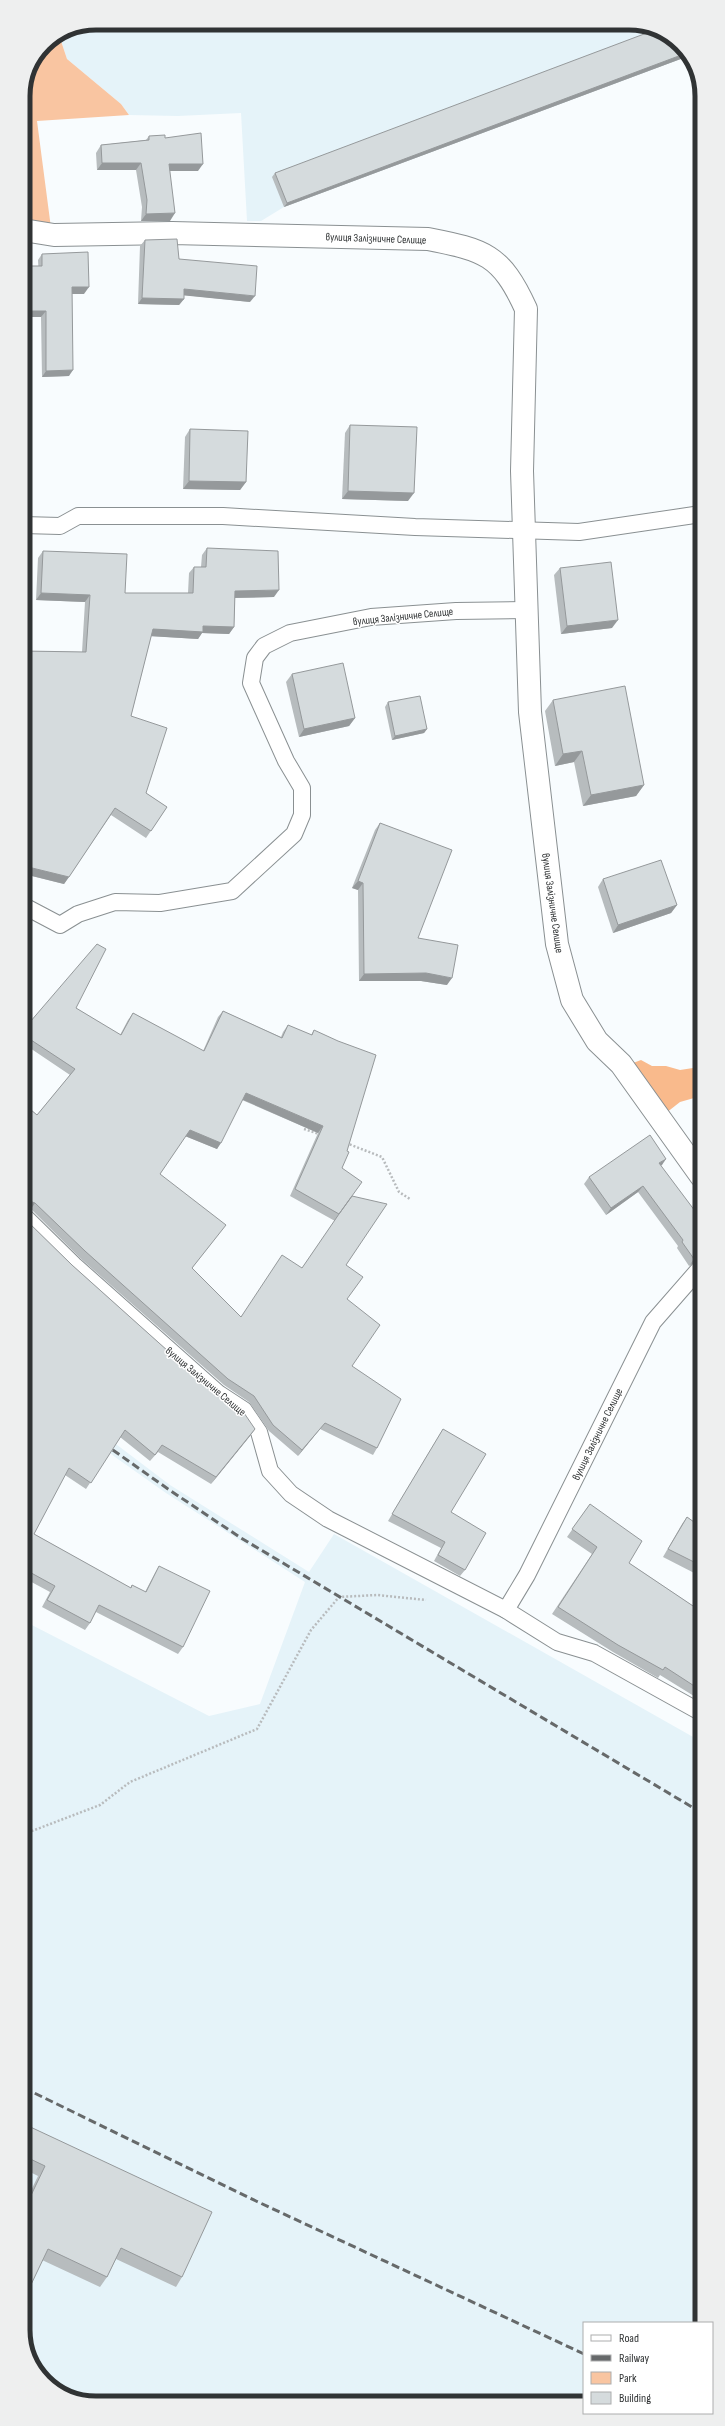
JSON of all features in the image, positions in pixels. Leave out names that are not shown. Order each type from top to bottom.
[{"type":"street","name":"вулиця Залізничне Селище","points":[[30,231],[54,235],[172,233],[428,239],[466,247],[495,260],[515,285],[526,309],[522,471],[530,712],[557,944],[572,1000],[597,1041],[621,1064],[695,1168]]},
{"type":"lane","points":[[30,525],[60,526],[78,516],[215,516],[415,527],[579,532],[695,515]]},
{"type":"lane","name":"вулиця Залізничне Селище","points":[[30,909],[60,925],[78,914],[115,902],[160,903],[232,890],[294,834],[302,815],[302,788],[286,761],[251,683],[255,658],[264,646],[290,633],[371,617],[456,611],[526,610]]},
{"type":"lane","name":"вулиця Залізничне Селище","points":[[30,1222],[74,1265],[218,1393],[244,1410],[259,1432],[270,1471],[291,1494],[328,1519],[506,1610],[557,1642],[594,1653],[695,1709]]},
{"type":"lane","name":"вулиця Залізничне Селище","points":[[506,1610],[527,1575],[653,1322],[695,1274]]},
{"type":"path","points":[[304,1129],[326,1136]]},
{"type":"path","points":[[341,1142],[382,1157],[399,1192],[410,1199]]},
{"type":"path","points":[[30,1832],[100,1805],[130,1782],[257,1729],[311,1630],[339,1597],[377,1595],[426,1600],[434,1597],[450,1581]]},
{"type":"shaded area","points":[[96,30],[633,30],[646,32],[662,39],[682,58],[284,207],[261,221],[247,221],[241,113],[178,116],[129,115],[121,104],[67,59],[61,41],[71,35],[84,31]]},
{"type":"shaded area","points":[[641,1060],[652,1066],[666,1066],[680,1070],[695,1067],[695,1098],[680,1102],[666,1113],[633,1063]]},
{"type":"shaded area","points":[[30,1376],[59,1401],[170,1485],[309,1572],[334,1534],[695,1738],[695,2322],[583,2322],[583,2396],[92,2396],[79,2394],[63,2387],[44,2370],[35,2355],[31,2342],[30,2330],[30,1624],[209,1716],[260,1704],[305,1582],[166,1493],[115,1457],[30,1388]]},
{"type":"green space","points":[[61,41],[67,59],[121,104],[129,115],[37,121],[51,228],[30,224],[30,96],[31,84],[35,71],[41,60],[49,49]]},
{"type":"building","points":[[648,33],[662,39],[680,56],[287,203],[275,173]]},
{"type":"building","points":[[201,133],[203,164],[169,164],[175,213],[146,214],[147,200],[141,163],[102,163],[101,145],[149,140],[149,136],[165,135],[165,138]]},
{"type":"building","points":[[177,239],[179,259],[257,266],[255,296],[184,289],[184,299],[142,298],[145,240]]},
{"type":"building","points":[[88,252],[89,287],[72,287],[73,370],[46,371],[46,311],[30,311],[30,266],[42,266],[42,254]]},
{"type":"building","points":[[350,425],[417,427],[414,493],[348,491]]},
{"type":"building","points":[[190,429],[248,431],[246,482],[189,481]]},
{"type":"building","points":[[207,548],[278,551],[279,590],[235,591],[234,627],[203,626],[203,632],[153,629],[131,716],[167,728],[146,793],[167,807],[151,831],[115,808],[69,877],[30,867],[30,651],[86,652],[90,595],[41,593],[43,551],[127,554],[125,593],[193,593],[194,567],[206,567]]},
{"type":"building","points":[[611,562],[618,620],[567,626],[560,568]]},
{"type":"building","points":[[343,663],[355,718],[304,729],[292,674]]},
{"type":"building","points":[[625,686],[644,785],[591,795],[582,751],[563,754],[553,700]]},
{"type":"building","points":[[420,696],[427,729],[395,736],[388,702]]},
{"type":"building","points":[[380,823],[452,850],[418,938],[458,945],[452,978],[426,973],[364,974],[363,883],[358,881]]},
{"type":"building","points":[[661,860],[677,905],[618,925],[603,879]]},
{"type":"building","points":[[97,944],[106,949],[76,1008],[121,1035],[133,1013],[204,1051],[223,1011],[282,1038],[288,1025],[312,1035],[314,1030],[338,1041],[376,1055],[347,1151],[349,1152],[342,1168],[362,1182],[339,1214],[352,1196],[387,1204],[346,1265],[363,1277],[347,1299],[380,1325],[352,1366],[401,1399],[377,1448],[325,1423],[302,1450],[273,1425],[254,1396],[228,1379],[85,1251],[35,1203],[30,1201],[30,1109],[37,1115],[75,1069],[30,1039],[30,1022]],"holes":[[[246,1093],[323,1126],[295,1189],[339,1214],[302,1268],[282,1255],[241,1317],[192,1268],[226,1225],[160,1174],[190,1130],[221,1143]]]},
{"type":"building","points":[[650,1135],[666,1159],[659,1163],[695,1211],[695,1258],[694,1259],[682,1242],[683,1240],[643,1186],[611,1208],[589,1177]]},
{"type":"building","points":[[30,1224],[72,1265],[216,1394],[242,1410],[255,1429],[216,1477],[162,1445],[155,1455],[125,1430],[91,1483],[69,1468],[34,1534],[131,1588],[132,1585],[146,1592],[159,1566],[210,1591],[183,1647],[99,1605],[90,1623],[47,1600],[55,1586],[30,1572]]},
{"type":"building","points":[[443,1429],[486,1454],[451,1512],[486,1533],[465,1570],[438,1555],[445,1542],[392,1514]]},
{"type":"building","points":[[590,1504],[642,1541],[629,1563],[695,1607],[695,1686],[665,1667],[663,1670],[618,1645],[558,1607],[597,1547],[572,1529]]},
{"type":"building","points":[[687,1517],[695,1523],[695,1562],[668,1549]]},
{"type":"building","points":[[30,2127],[212,2212],[182,2277],[121,2248],[107,2277],[48,2249],[30,2287],[30,2197],[45,2166],[30,2159]]},
{"type":"railway","points":[[103,1443],[241,1538],[695,1809]]},
{"type":"railway","points":[[30,2091],[256,2201],[583,2354]]}]
